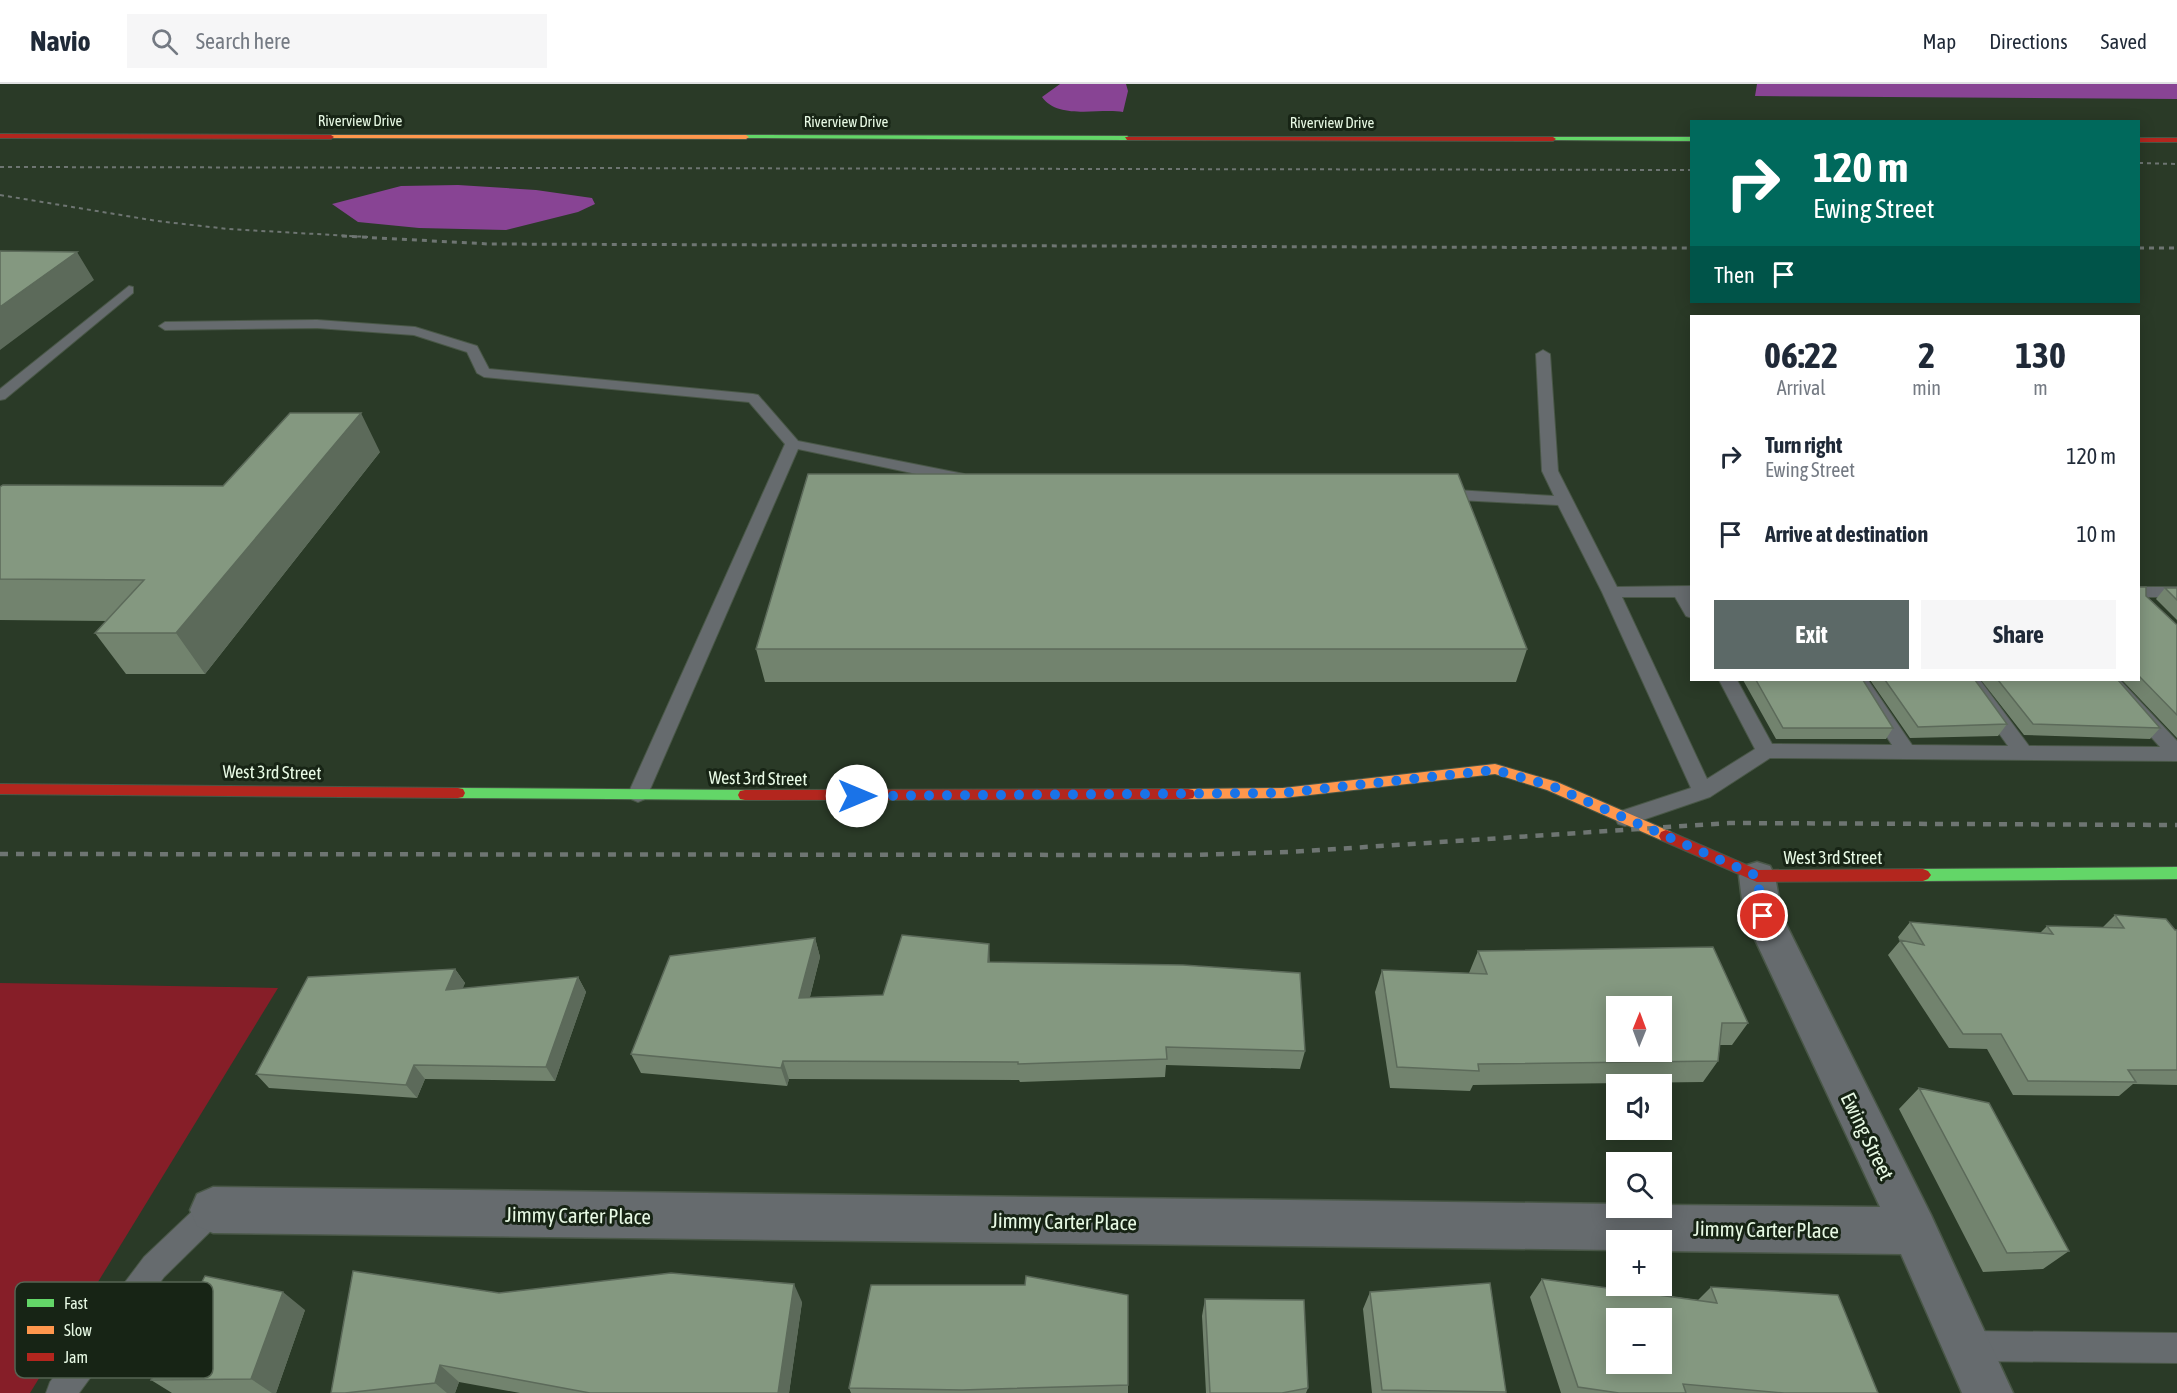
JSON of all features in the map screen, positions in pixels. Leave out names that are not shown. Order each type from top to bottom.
[{"type":"street","name":"Riverview Drive","points":[[0,136],[1690,139]]},
{"type":"street","points":[[2140,140],[2177,140]]},
{"type":"street","name":"West 3rd Street","points":[[0,789],[868,796],[1283,793],[1495,770],[1552,786],[1757,876],[2177,873]]},
{"type":"street","name":"Ewing Street","points":[[1757,876],[1763,916],[1915,1231],[1988,1393]]},
{"type":"street","name":"Jimmy Carter Place","points":[[213,1210],[1915,1231]]},
{"type":"lane","points":[[0,396],[129,290]]},
{"type":"lane","points":[[165,326],[317,324],[415,331],[472,349],[484,373],[753,398],[793,444],[978,482]]},
{"type":"lane","points":[[1542,354],[1550,471],[1611,592],[1703,792]]},
{"type":"lane","points":[[638,794],[793,444]]},
{"type":"lane","points":[[1423,493],[1564,501]]},
{"type":"lane","points":[[1611,592],[1686,591]]},
{"type":"lane","points":[[2140,594],[2177,592]]},
{"type":"lane","points":[[2140,595],[2154,611]]},
{"type":"lane","points":[[1729,681],[1766,751]]},
{"type":"lane","points":[[1860,681],[1907,753]]},
{"type":"lane","points":[[1971,681],[2024,753]]},
{"type":"lane","points":[[2111,681],[2177,754]]},
{"type":"lane","points":[[1626,818],[1703,792],[1766,751],[2177,754]]},
{"type":"lane","points":[[143,1282],[154,1267],[213,1210]]},
{"type":"lane","points":[[1967,1346],[2177,1348]]},
{"type":"lane","points":[[62,1393],[73,1378]]},
{"type":"shaded area","points":[[1060,84],[1126,84],[1128,91],[1123,112],[1068,111],[1049,104],[1042,97]]},
{"type":"shaded area","points":[[1757,84],[2177,84],[2177,99],[1755,96]]},
{"type":"shaded area","points":[[458,185],[536,190],[592,198],[595,204],[578,212],[506,230],[419,228],[358,222],[332,204],[401,186]]},
{"type":"shaded area","points":[[0,983],[278,988],[98,1282],[15,1282],[15,1378],[39,1378],[30,1393],[0,1393]]},
{"type":"building","points":[[0,251],[77,252],[0,307]]},
{"type":"building","points":[[290,413],[361,413],[176,633],[95,633],[144,580],[0,579],[0,487],[3,485],[223,486]]},
{"type":"building","points":[[808,474],[1458,474],[1527,649],[756,649]]},
{"type":"building","points":[[2140,587],[2146,587],[2146,596],[2177,625],[2177,715],[2140,677]]},
{"type":"building","points":[[2165,588],[2177,588],[2177,600]]},
{"type":"building","points":[[1757,681],[1864,681],[1893,728],[1783,728]]},
{"type":"building","points":[[1886,681],[1976,681],[2007,724],[1918,727]]},
{"type":"building","points":[[1999,681],[2119,681],[2160,728],[2033,724]]},
{"type":"building","points":[[2115,915],[2166,919],[2177,930],[2177,1070],[2128,1070],[2136,1082],[2028,1081],[2001,1034],[1963,1034],[1900,940],[1924,945],[1910,922],[2053,934],[2047,926],[2124,928]]},
{"type":"building","points":[[902,935],[989,944],[988,962],[1183,965],[1300,973],[1305,1051],[1166,1047],[1167,1059],[1018,1064],[1018,1062],[783,1061],[781,1068],[631,1054],[670,956],[815,938],[799,998],[883,995]]},
{"type":"building","points":[[1713,947],[1748,1023],[1722,1023],[1718,1061],[1672,1062],[1672,996],[1606,996],[1606,1062],[1638,1062],[1478,1064],[1479,1071],[1397,1067],[1382,970],[1487,974],[1478,951]]},
{"type":"building","points":[[455,969],[446,990],[578,977],[546,1067],[414,1065],[406,1085],[256,1074],[308,977]]},
{"type":"building","points":[[1919,1088],[1989,1103],[2069,1251],[2007,1253]]},
{"type":"building","points":[[353,1271],[499,1293],[671,1273],[794,1284],[778,1393],[590,1393],[440,1365],[435,1383],[331,1393]]},
{"type":"building","points":[[205,1276],[283,1292],[251,1379],[151,1380],[152,1378],[213,1378],[213,1282],[202,1282]]},
{"type":"building","points":[[1026,1276],[1128,1295],[1128,1385],[962,1390],[849,1388],[871,1285],[1025,1285]]},
{"type":"building","points":[[1542,1279],[1606,1288],[1606,1296],[1666,1296],[1717,1303],[1711,1287],[1838,1295],[1878,1393],[1784,1393],[1683,1384],[1686,1393],[1619,1393],[1578,1387]]},
{"type":"building","points":[[1490,1283],[1506,1392],[1382,1390],[1370,1292]]},
{"type":"building","points":[[1205,1299],[1304,1300],[1308,1388],[1282,1393],[1210,1393]]},
{"type":"railway","points":[[2140,163],[2177,164]]},
{"type":"railway","points":[[0,167],[1690,170]]},
{"type":"railway","points":[[0,195],[157,221],[228,229],[368,237]]},
{"type":"railway","points":[[342,236],[489,244],[1690,248]]},
{"type":"railway","points":[[2140,248],[2177,248]]},
{"type":"railway","points":[[0,854],[1193,855],[1290,852],[1729,823],[2177,825]]},
{"type":"traffic: fast","points":[[746,137],[1127,138]]},
{"type":"traffic: fast","points":[[1553,139],[1690,139]]},
{"type":"traffic: fast","points":[[458,793],[745,795]]},
{"type":"traffic: fast","points":[[1923,875],[2177,873]]},
{"type":"traffic: slow","points":[[331,137],[746,137]]},
{"type":"traffic: slow","points":[[1188,794],[1283,793],[1495,769],[1552,786],[1666,836]]},
{"type":"traffic: jam","points":[[0,136],[331,137]]},
{"type":"traffic: jam","points":[[1127,138],[1553,139]]},
{"type":"traffic: jam","points":[[2140,140],[2177,140]]},
{"type":"traffic: jam","points":[[0,789],[458,793]]},
{"type":"traffic: jam","points":[[745,795],[1188,794]]},
{"type":"traffic: jam","points":[[1666,836],[1757,876],[1923,875]]},
{"type":"route","points":[[857,796],[1283,793],[1495,770],[1552,786],[1757,876],[1763,916]]}]
